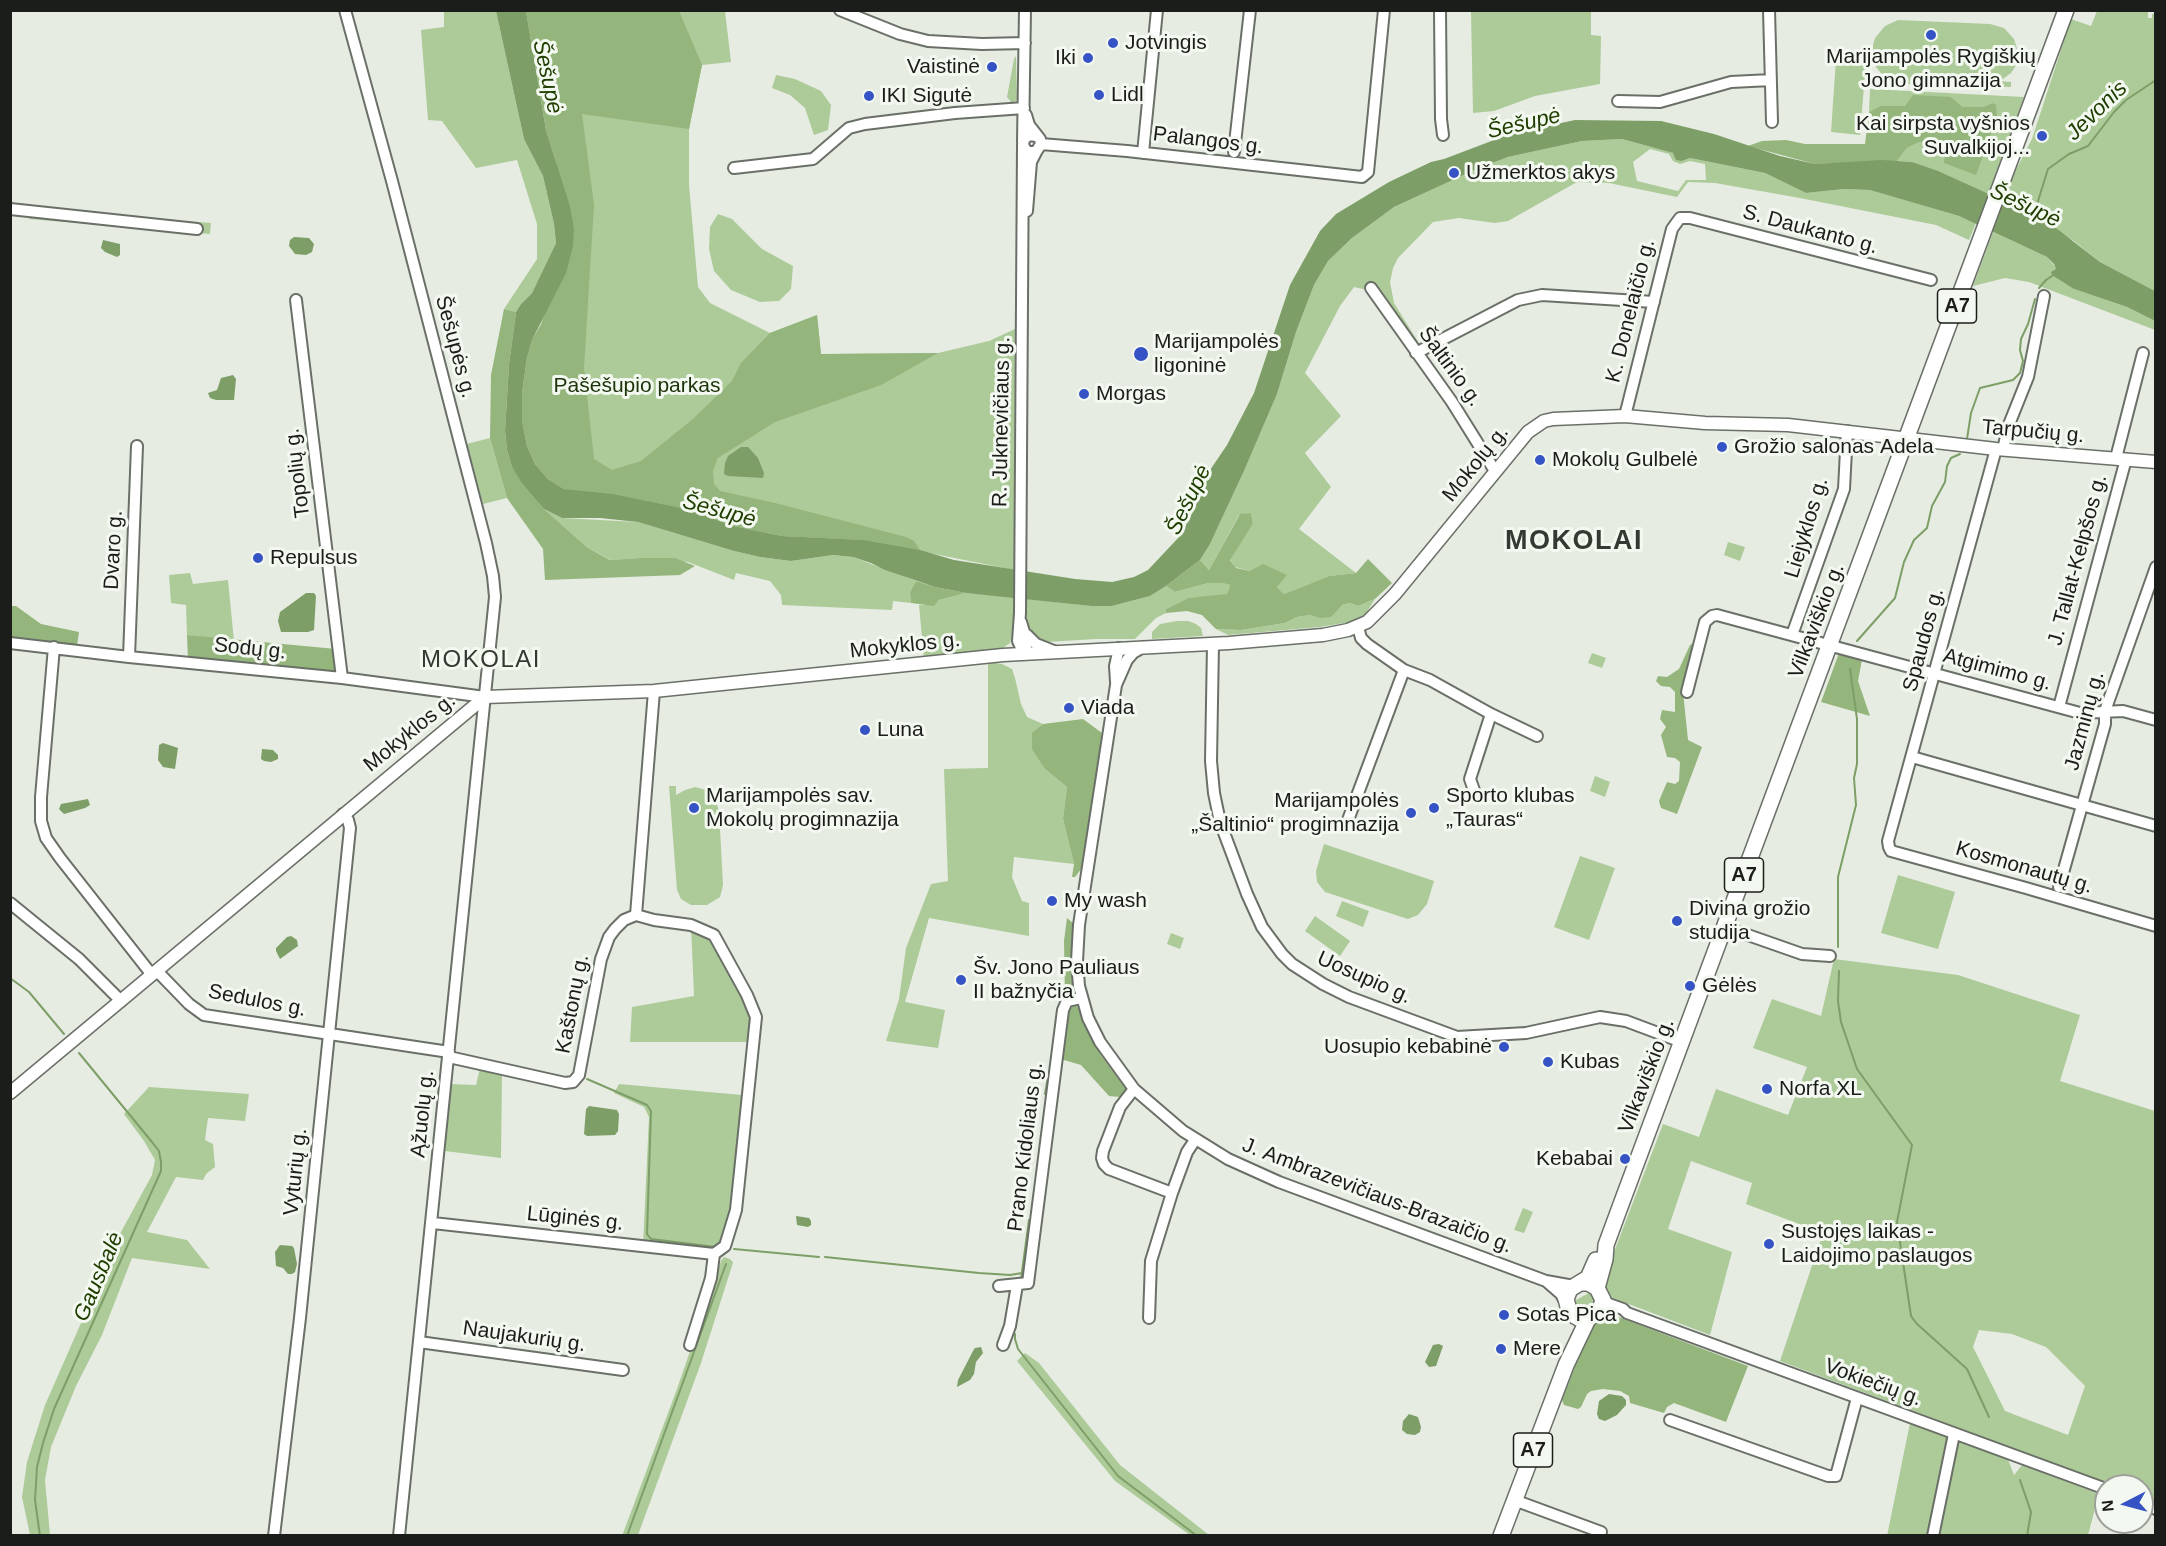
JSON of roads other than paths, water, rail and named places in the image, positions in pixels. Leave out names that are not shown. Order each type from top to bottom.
[{"type":"highway","name":"Vilkaviškio g.","points":[[1566,1365],[1574,1324],[1568,1294],[1589,1288],[1605,1259],[1606,1245],[2067,10]]},
{"type":"highway","name":"Vilkaviškio g.","points":[[1501,1536],[1566,1365],[1592,1317],[1601,1308],[1589,1288]]},
{"type":"highway","points":[[1570,1310],[1580,1318],[1592,1317]]},
{"type":"main road","name":"Mokolų g.","points":[[1119,648],[1213,644],[1323,635],[1358,627],[1395,594],[1528,432],[1544,422],[1564,418],[1625,416],[1705,423],[1788,425],[1908,438]]},
{"type":"main road","name":"Tarpučių g.","points":[[1908,438],[1999,450],[2156,462]]},
{"type":"main road","name":"Mokyklos g.","points":[[10,1093],[485,697],[654,691],[1024,654],[1119,648]]},
{"type":"street","name":"Šešupės g.","points":[[345,10],[392,181],[490,562],[495,597],[485,697]]},
{"type":"street","points":[[840,10],[900,34],[928,41],[982,44],[1025,43]]},
{"type":"street","name":"R. Juknevičiaus g.","points":[[1022,638],[1020,555],[1023,226],[1021,209],[1025,10]]},
{"type":"street","points":[[1143,153],[1157,10]]},
{"type":"street","points":[[1234,152],[1250,10]]},
{"type":"street","name":"Palangos g.","points":[[1038,144],[1362,177],[1371,171],[1384,10]]},
{"type":"street","points":[[1440,10],[1443,135]]},
{"type":"street","points":[[1769,10],[1772,122]]},
{"type":"street","points":[[1618,101],[1660,102],[1731,82],[1771,80]]},
{"type":"street","points":[[734,168],[813,159],[849,128],[865,124],[955,113],[1024,110]]},
{"type":"street","name":"R. Juknevičiaus g.","points":[[1023,226],[1028,209],[1031,162],[1038,144],[1024,110]]},
{"type":"street","points":[[1029,135],[1038,144],[1028,152],[1023,144],[1029,135]]},
{"type":"street","points":[[10,209],[197,230]]},
{"type":"street","name":"S. Daukanto g.","points":[[1680,218],[1690,218],[1931,280]]},
{"type":"street","name":"K. Donelaičio g.","points":[[1625,416],[1672,229],[1680,218]]},
{"type":"street","name":"Šaltinio g.","points":[[1371,288],[1474,434],[1496,471]]},
{"type":"street","points":[[1416,353],[1526,298],[1542,295],[1654,302]]},
{"type":"street","name":"Spaudos g.","points":[[1889,846],[1999,450],[2028,376],[2044,296]]},
{"type":"street","name":"Topolių g.","points":[[297,300],[342,678]]},
{"type":"street","name":"J. Tallat-Kelpšos g.","points":[[2059,706],[2121,458],[2143,353]]},
{"type":"street","name":"Liejyklos g.","points":[[1792,635],[1844,489],[1847,430]]},
{"type":"street","name":"Dvaro g.","points":[[129,657],[137,446]]},
{"type":"street","name":"Jazminų g.","points":[[2060,887],[2105,724],[2105,711],[2151,591],[2156,567]]},
{"type":"street","name":"Atgimimo g.","points":[[1688,692],[1702,631],[1706,622],[1712,616],[1717,615],[2080,712],[2123,711],[2156,720]]},
{"type":"street","points":[[1358,627],[1361,638],[1367,644],[1404,670],[1430,680],[1491,714],[1537,736]]},
{"type":"street","points":[[1022,638],[1056,652]]},
{"type":"street","points":[[1022,638],[1024,654]]},
{"type":"street","points":[[1003,656],[1022,638]]},
{"type":"street","name":"Sodų g.","points":[[10,643],[342,678],[485,697]]},
{"type":"street","name":"Uosupio g.","points":[[1213,644],[1211,761],[1220,822],[1247,894],[1263,927],[1292,964],[1316,980],[1349,997],[1457,1037],[1513,1035],[1600,1017],[1626,1021],[1682,1042]]},
{"type":"street","name":"Sedulos g.","points":[[54,647],[41,797],[41,821],[46,838],[154,973],[204,1015],[449,1054]]},
{"type":"street","name":"J. Ambrazevičiaus-Brazaičio g.","points":[[1119,666],[1143,647]]},
{"type":"street","name":"J. Ambrazevičiaus-Brazaičio g.","points":[[1119,648],[1119,666],[1079,925],[1077,961],[1081,998],[1088,1018],[1100,1042],[1134,1089],[1195,1140],[1240,1166],[1546,1281],[1589,1288]]},
{"type":"street","points":[[1095,650],[1119,666]]},
{"type":"street","points":[[1348,820],[1404,670]]},
{"type":"street","points":[[654,691],[636,915],[691,925],[714,935],[747,995],[756,1017],[736,1210],[725,1246],[714,1254],[711,1278],[690,1345]]},
{"type":"street","name":"Ąžuolų g.","points":[[399,1536],[433,1223],[485,697]]},
{"type":"street","points":[[1476,796],[1470,779],[1491,714]]},
{"type":"street","points":[[1912,757],[2156,826]]},
{"type":"street","name":"Vyturių g.","points":[[274,1536],[330,1035],[350,828],[344,813]]},
{"type":"street","name":"Kosmonautų g.","points":[[1889,846],[2156,926]]},
{"type":"street","points":[[10,903],[79,959],[121,1001]]},
{"type":"street","name":"Kaštonų g.","points":[[449,1054],[565,1083],[573,1082],[579,1075],[595,980],[604,946],[624,920],[636,915]]},
{"type":"street","points":[[1725,927],[1802,954],[1830,956]]},
{"type":"street","name":"Prano Kidoliaus g.","points":[[1017,1286],[1028,1283],[1064,1010],[1067,1001],[1081,998]]},
{"type":"street","points":[[1134,1089],[1120,1107],[1103,1151],[1104,1164],[1109,1169],[1172,1193]]},
{"type":"street","points":[[1149,1318],[1151,1261],[1172,1193],[1187,1152],[1195,1140]]},
{"type":"street","name":"Lūginės g.","points":[[433,1223],[714,1254]]},
{"type":"street","points":[[1546,1281],[1561,1293],[1570,1310]]},
{"type":"street","points":[[999,1286],[1017,1286],[1010,1326],[1003,1344]]},
{"type":"street","name":"Vokiečių g.","points":[[1589,1288],[1609,1304],[1627,1313],[2094,1484]]},
{"type":"street","name":"Vokiečių g.","points":[[1592,1317],[1606,1312],[1627,1313]]},
{"type":"street","name":"Naujakurių g.","points":[[419,1342],[623,1370]]},
{"type":"street","points":[[1670,1420],[1828,1476],[1836,1476],[1857,1398]]},
{"type":"street","points":[[1933,1536],[1954,1434]]},
{"type":"street","points":[[1514,1500],[1601,1532],[1600,1536]]},
{"type":"waterway","name":"Jevonis","points":[[2034,214],[2048,169],[2069,154],[2088,146],[2126,100],[2156,80]]},
{"type":"waterway","points":[[2039,288],[2055,274]]},
{"type":"waterway","points":[[1967,439],[1971,413],[1980,388],[2013,380],[2020,373],[2023,361],[2020,350],[2021,339],[2035,299]]},
{"type":"waterway","points":[[1857,641],[1895,598],[1904,562],[1914,540],[1927,528],[1932,506],[1945,482],[1947,466],[1951,458],[1960,454]]},
{"type":"waterway","points":[[1838,947],[1838,877],[1856,805],[1854,778],[1857,764],[1857,719],[1850,669]]},
{"type":"waterway","points":[[1839,971],[1838,1001],[1841,1022],[1857,1069],[1912,1145],[1897,1222],[1911,1316],[1967,1369],[1989,1417]]},
{"type":"waterway","name":"Gausbalė","points":[[10,978],[29,992],[64,1034]]},
{"type":"waterway","name":"Gausbalė","points":[[40,1536],[35,1500],[37,1467],[54,1409],[161,1171],[159,1151],[79,1053]]},
{"type":"waterway","points":[[1045,1094],[1048,1077]]},
{"type":"waterway","points":[[587,1079],[647,1105],[651,1111],[647,1234],[651,1239],[716,1247]]},
{"type":"waterway","points":[[1021,1279],[1029,1220]]},
{"type":"waterway","points":[[734,1249],[819,1257]]},
{"type":"waterway","points":[[825,1257],[979,1273],[1010,1275],[1022,1273]]},
{"type":"waterway","points":[[627,1536],[726,1264]]},
{"type":"waterway","points":[[1015,1334],[1018,1349],[1118,1476],[1197,1536]]},
{"type":"waterway","points":[[2020,1480],[2031,1512],[2027,1536]]},
{"type":"place","name":"Marijampolės Rygiškių Jono gimnazija","points":[[1931,35]]},
{"type":"place","name":"Jotvingis","points":[[1113,43]]},
{"type":"place","name":"Iki","points":[[1088,58]]},
{"type":"place","name":"Vaistinė","points":[[992,67]]},
{"type":"place","name":"Lidl","points":[[1099,95]]},
{"type":"place","name":"IKI Sigutė","points":[[869,96]]},
{"type":"place","name":"Kai sirpsta vyšnios Suvalkijoj...","points":[[2042,136]]},
{"type":"place","name":"Užmerktos akys","points":[[1454,173]]},
{"type":"place","name":"Marijampolės ligoninė","points":[[1141,354]]},
{"type":"place","name":"Morgas","points":[[1084,394]]},
{"type":"place","name":"Grožio salonas Adela","points":[[1722,447]]},
{"type":"place","name":"Mokolų Gulbelė","points":[[1540,460]]},
{"type":"place","name":"Repulsus","points":[[258,558]]},
{"type":"place","name":"Viada","points":[[1069,708]]},
{"type":"place","name":"Luna","points":[[865,730]]},
{"type":"place","name":"Marijampolės sav. Mokolų progimnazija","points":[[694,808]]},
{"type":"place","name":"Sporto klubas „Tauras“","points":[[1434,808]]},
{"type":"place","name":"Marijampolės „Šaltinio“ progimnazija","points":[[1411,813]]},
{"type":"place","name":"My wash","points":[[1052,901]]},
{"type":"place","name":"Divina grožio studija","points":[[1677,921]]},
{"type":"place","name":"Šv. Jono Pauliaus II bažnyčia","points":[[961,980]]},
{"type":"place","name":"Gėlės","points":[[1690,986]]},
{"type":"place","name":"Uosupio kebabinė","points":[[1504,1047]]},
{"type":"place","name":"Kubas","points":[[1548,1062]]},
{"type":"place","name":"Norfa XL","points":[[1767,1089]]},
{"type":"place","name":"Kebabai","points":[[1625,1159]]},
{"type":"place","name":"Sustojęs laikas - Laidojimo paslaugos","points":[[1769,1244]]},
{"type":"place","name":"Sotas Pica","points":[[1504,1315]]},
{"type":"place","name":"Mere","points":[[1501,1349]]},
{"type":"district","name":"MOKOLAI","points":[[1574,542]]},
{"type":"district","name":"MOKOLAI","points":[[481,660]]},
{"type":"water label","name":"Šešupė","points":[[547,77]]},
{"type":"water label","name":"Šešupė","points":[[1524,124]]},
{"type":"water label","name":"Šešupė","points":[[2025,206]]},
{"type":"water label","name":"Šešupė","points":[[1189,500]]},
{"type":"water label","name":"Šešupė","points":[[719,511]]},
{"type":"park label","name":"Pašešupio parkas","points":[[637,386]]}]
